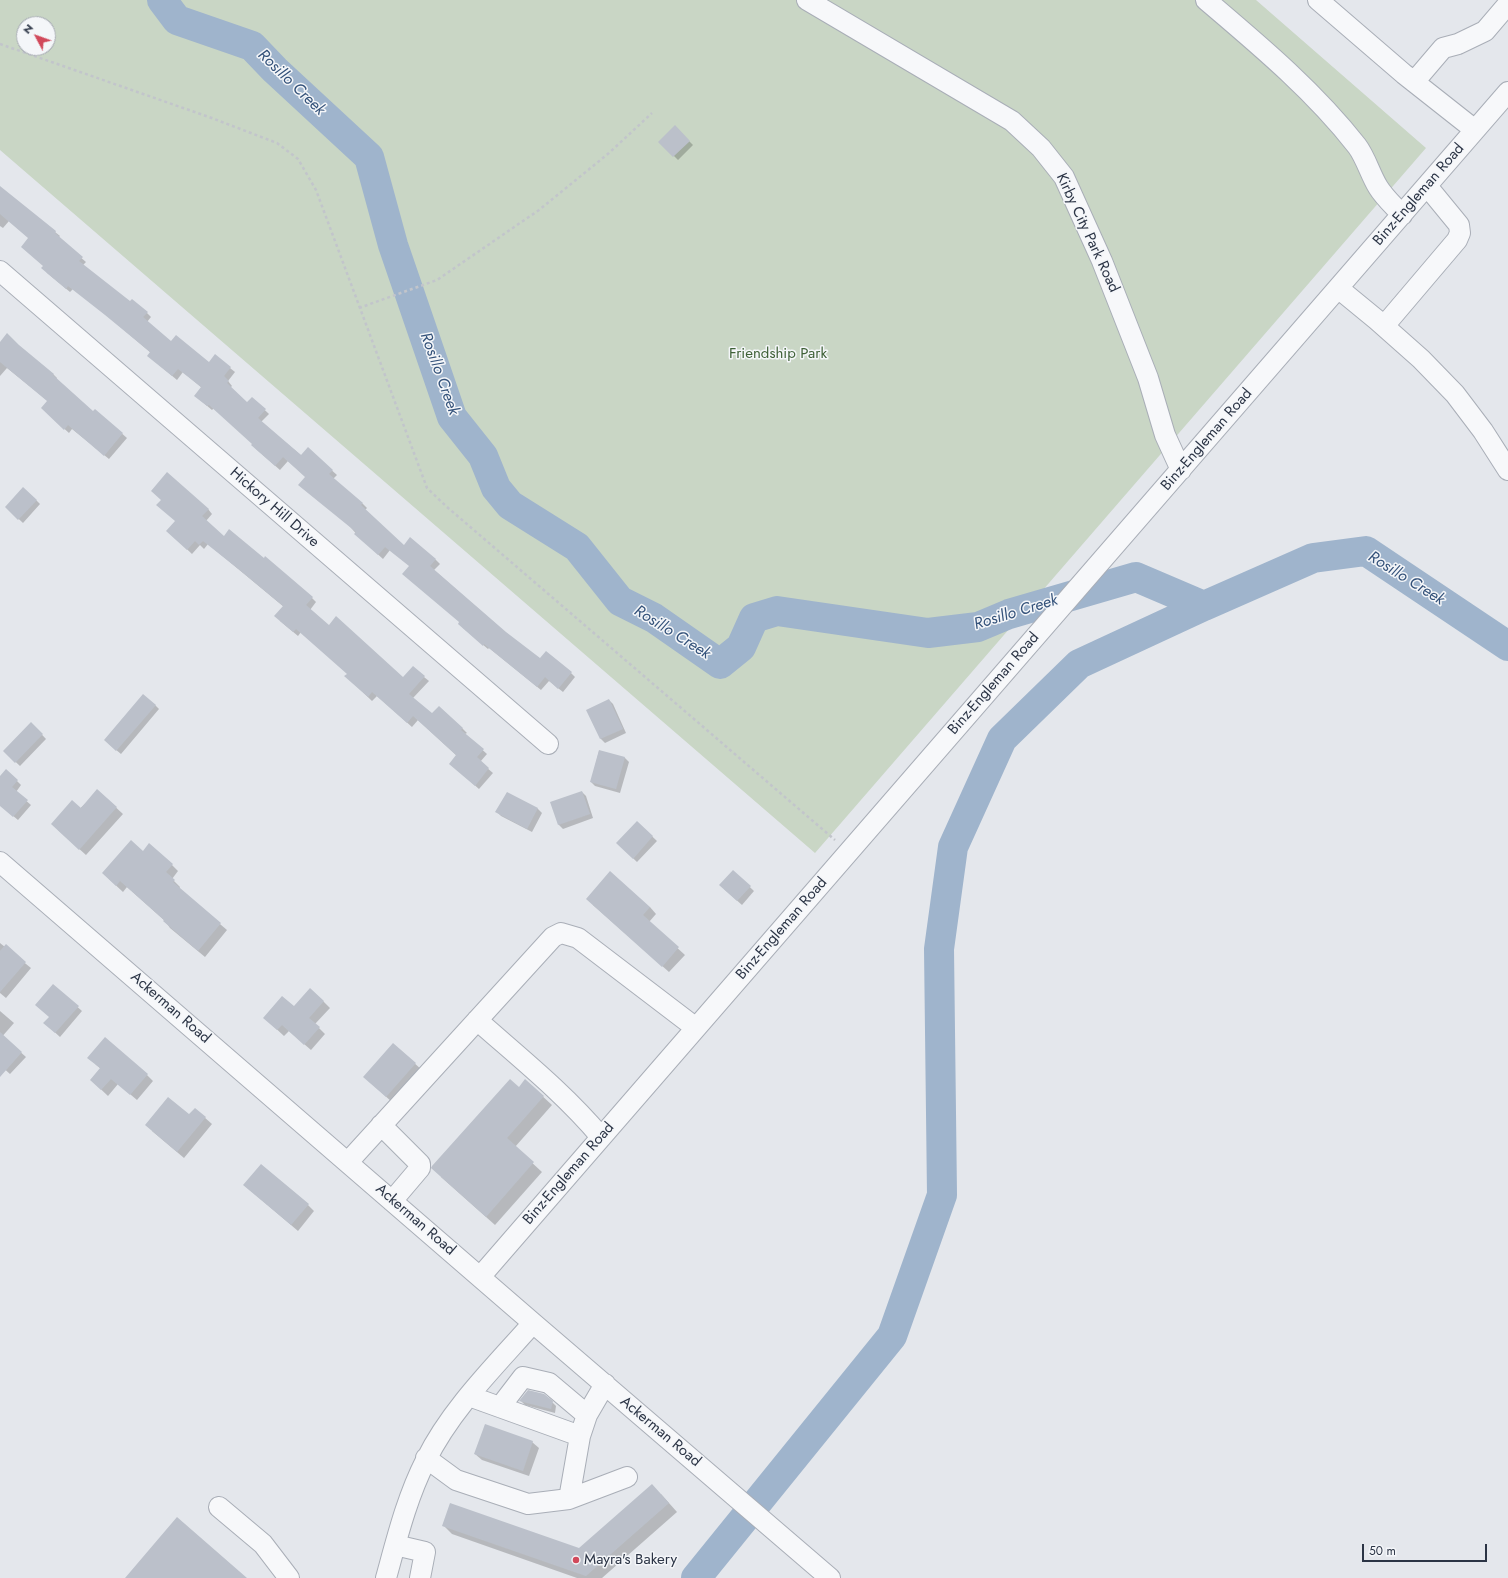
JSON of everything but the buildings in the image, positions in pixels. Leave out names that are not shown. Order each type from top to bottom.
[{"type":"street","name":"Kirby City Park Road","points":[[807,0],[1012,121],[1041,148],[1064,177],[1102,260],[1148,378],[1165,435],[1181,470]]},
{"type":"street","points":[[1206,0],[1297,81],[1333,118],[1358,148],[1379,188],[1402,215]]},
{"type":"street","points":[[1318,0],[1414,82],[1475,130]]},
{"type":"street","points":[[1414,82],[1443,48],[1458,44],[1486,31],[1508,4]]},
{"type":"street","name":"Binz-Engleman Road","points":[[480,1277],[1508,92]]},
{"type":"street","points":[[1384,326],[1457,240],[1460,233],[1459,225],[1427,186]]},
{"type":"street","name":"Hickory Hill Drive","points":[[0,271],[548,744]]},
{"type":"street","points":[[1338,288],[1421,359],[1455,394],[1508,470]]},
{"type":"street","name":"Ackerman Road","points":[[0,862],[533,1323],[782,1535],[830,1578]]},
{"type":"street","points":[[348,1162],[553,937],[561,933],[578,938],[696,1028]]},
{"type":"street","points":[[477,1020],[552,1085],[601,1137]]},
{"type":"street","points":[[381,1125],[420,1164],[420,1168],[392,1201]]},
{"type":"street","points":[[386,1578],[413,1488],[426,1458],[443,1431],[469,1396],[533,1323]]},
{"type":"street","points":[[500,1407],[523,1377],[549,1383],[587,1415]]},
{"type":"street","points":[[569,1499],[580,1436],[587,1415],[605,1384]]},
{"type":"street","points":[[469,1396],[580,1436]]},
{"type":"street","points":[[426,1458],[456,1480],[528,1504],[569,1499],[627,1477]]},
{"type":"street","points":[[219,1507],[262,1544],[289,1578]]},
{"type":"street","points":[[395,1546],[425,1552],[420,1578]]},
{"type":"path","points":[[0,44],[208,117],[277,143],[298,159],[316,190],[427,488],[849,852]]},
{"type":"path","points":[[359,308],[437,280],[539,210],[609,152],[652,113]]},
{"type":"green space","name":"Friendship Park","points":[[0,0],[1256,0],[1426,148],[815,853],[0,150]]},
{"type":"waterway","name":"Rosillo Creek","points":[[162,0],[177,20],[252,46],[275,70],[369,157],[393,245],[452,417],[483,456],[496,488],[510,505],[577,547],[620,601],[654,618],[720,664],[741,647],[754,618],[777,611],[928,633],[978,627],[1009,614],[1136,577],[1204,606],[1313,558],[1366,551],[1508,646]]},
{"type":"waterway","points":[[696,1578],[892,1336],[942,1195],[939,949],[953,847],[1002,739],[1079,664],[1204,606]]},
{"type":"place","name":"Mayra's Bakery","points":[[576,1560]]}]
